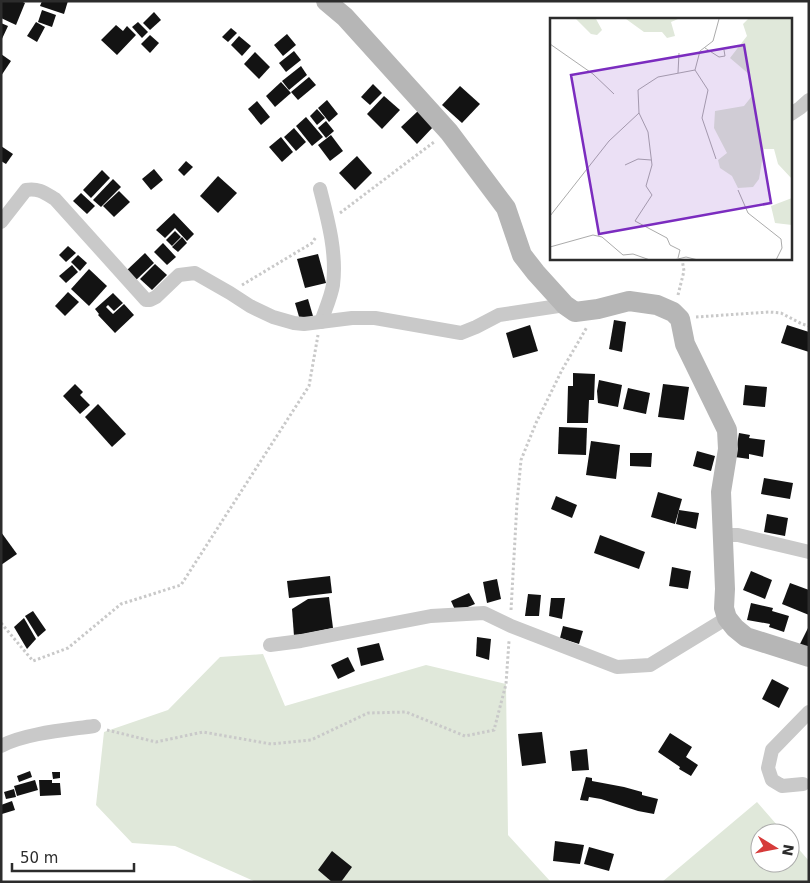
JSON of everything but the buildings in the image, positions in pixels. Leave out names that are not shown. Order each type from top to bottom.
[{"type":"main road","points":[[326,1],[345,17],[450,132],[506,208],[522,254],[536,274],[565,305],[575,312],[598,309],[629,301],[657,305],[676,316],[685,344],[727,430],[728,449],[721,492],[724,535],[724,608],[727,618],[746,637],[809,657]]},
{"type":"street","points":[[792,113],[809,100]]},
{"type":"street","points":[[320,189],[334,260],[332,286],[321,322]]},
{"type":"street","points":[[1,222],[26,190],[42,191],[55,199],[146,300],[156,297],[179,275],[195,273],[230,292],[250,306],[273,317],[294,323],[304,324],[352,318],[375,318],[461,333],[498,315],[565,305]]},
{"type":"street","points":[[724,535],[738,535],[809,552]]},
{"type":"street","points":[[270,645],[301,641],[431,616],[484,613],[510,626],[617,667],[650,665],[727,618]]},
{"type":"street","points":[[803,784],[782,786],[772,780],[768,768],[772,750],[809,712]]},
{"type":"street","points":[[1,746],[42,733],[94,726]]},
{"type":"path","points":[[682,260],[684,271],[678,295],[676,316],[696,317],[769,312],[781,313],[809,326]]},
{"type":"path","points":[[94,726],[156,742],[203,732],[271,744],[311,740],[368,713],[406,712],[465,736],[494,730],[506,684],[521,460],[536,423],[562,370],[598,309]]},
{"type":"path","points":[[1,623],[33,661],[68,648],[121,604],[181,585],[309,386],[321,322]]},
{"type":"shaded area","points":[[263,654],[285,706],[426,665],[506,684],[508,835],[553,882],[256,882],[175,846],[132,843],[96,805],[104,732],[168,710],[220,657]]},
{"type":"shaded area","points":[[757,802],[775,823],[750,823],[750,873],[800,873],[800,851],[809,861],[809,882],[662,882]]}]
